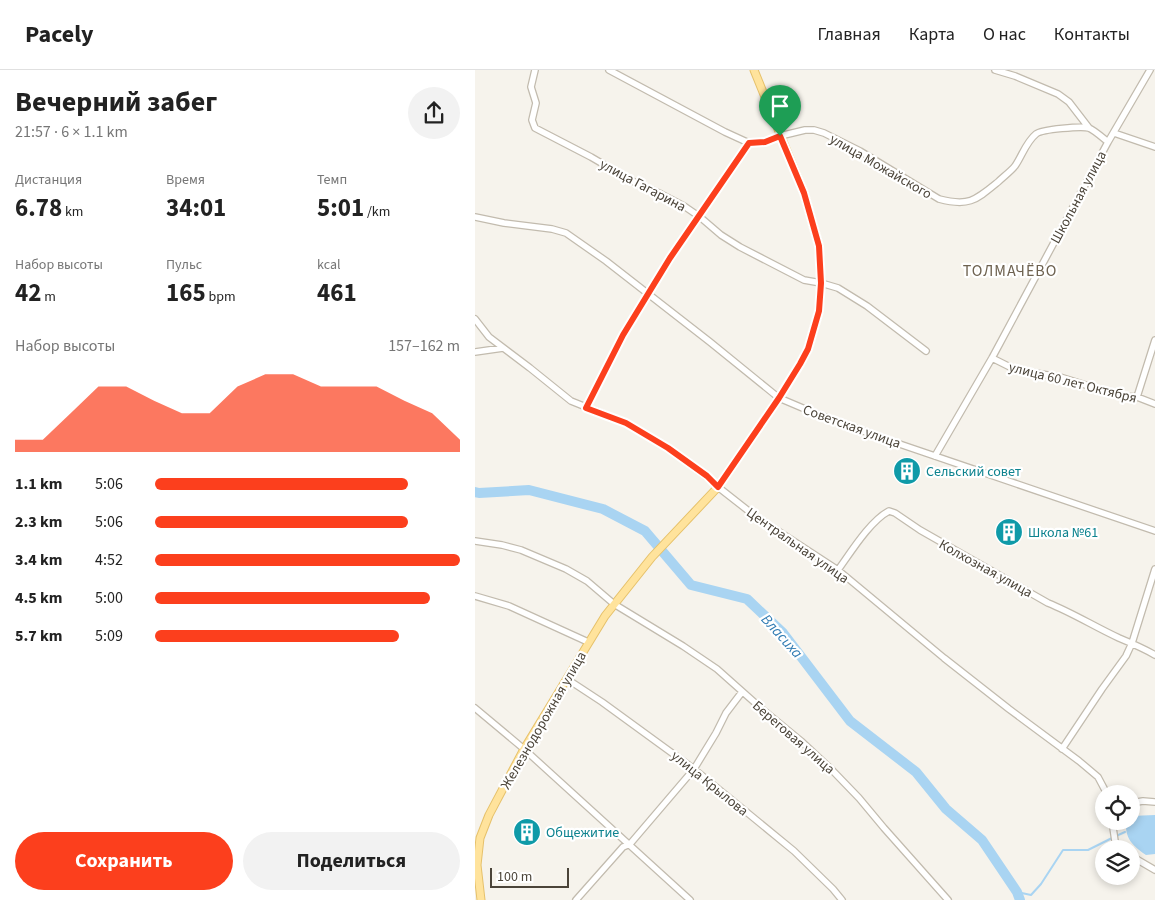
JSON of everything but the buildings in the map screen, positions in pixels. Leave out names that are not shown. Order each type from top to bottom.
[{"type":"main road","name":"Железнодорожная улица","points":[[481,900],[477,865],[480,838],[489,815],[524,749],[605,616],[653,557],[718,487],[779,398],[808,349],[819,311],[821,283],[819,246],[804,193],[754,70]]},
{"type":"street","name":"улица Гагарина","points":[[535,70],[531,87],[536,103],[532,120],[535,128],[632,181],[684,206],[721,235],[740,247],[804,280],[838,288],[926,351]]},
{"type":"street","points":[[586,408],[623,335],[670,258],[700,217],[749,143],[609,70]]},
{"type":"street","points":[[995,70],[1015,76],[1058,94],[1069,102],[1089,128],[1108,142]]},
{"type":"street","name":"Школьная улица","points":[[935,456],[992,358],[1108,142],[1150,70]]},
{"type":"street","name":"улица Можайского","points":[[749,143],[765,142],[780,136],[805,130],[814,130],[860,151],[939,199],[953,203],[975,200],[988,190],[1014,167],[1037,133],[1044,130],[1089,128]]},
{"type":"street","points":[[1113,133],[1155,147]]},
{"type":"street","name":"Советская улица","points":[[475,217],[504,223],[552,228],[566,233],[606,261],[711,342],[779,398],[812,412],[935,456],[1155,531]]},
{"type":"street","name":"Центральная улица","points":[[475,319],[489,338],[571,401],[626,423],[668,448],[707,476],[755,516],[838,570],[1009,710],[1079,761],[1098,777],[1102,785]]},
{"type":"street","points":[[1137,397],[1155,340]]},
{"type":"street","points":[[475,352],[503,348]]},
{"type":"street","name":"улица 60 лет Октября","points":[[992,358],[1016,370],[1060,377],[1121,396],[1137,397],[1155,404]]},
{"type":"street","name":"Колхозная улица","points":[[838,570],[865,534],[882,515],[889,511],[1048,603],[1068,611],[1119,638],[1132,642],[1155,655]]},
{"type":"street","name":"Береговая улица","points":[[475,541],[521,550],[587,580],[614,604],[717,669],[832,770],[949,900]]},
{"type":"street","points":[[1062,749],[1126,656],[1155,569]]},
{"type":"street","points":[[475,596],[509,606],[588,642]]},
{"type":"street","name":"улица Крылова","points":[[567,679],[694,768],[794,851],[842,900]]},
{"type":"street","points":[[576,900],[623,847],[630,844],[694,768],[726,714],[742,692]]},
{"type":"street","points":[[475,708],[524,749],[691,900]]},
{"type":"street","points":[[1140,802],[1155,802]]},
{"type":"street","points":[[1140,861],[1155,870]]},
{"type":"water","points":[[1155,815],[1155,854],[1146,855],[1140,850],[1140,840],[1130,840],[1128,837],[1127,830],[1140,830],[1140,816]]},
{"type":"waterway","name":"Власиха","points":[[475,492],[529,490],[603,509],[645,531],[691,585],[747,599],[783,633],[850,721],[916,772],[946,809],[982,840],[1017,892],[1020,900]]},
{"type":"waterway","points":[[1116,836],[1125,832]]},
{"type":"waterway","points":[[1017,892],[1031,895],[1041,884],[1063,850],[1088,850],[1112,838]]},
{"type":"place","name":"Сельский совет","points":[[907,471]]},
{"type":"place","name":"Школа №61","points":[[1009,532]]},
{"type":"place","name":"Общежитие","points":[[527,832]]},
{"type":"district","name":"ТОЛМАЧЁВО","points":[[1010,270]]},
{"type":"route","points":[[780,136],[804,193],[819,246],[821,283],[819,311],[808,349],[800,364],[718,487],[707,476],[668,448],[626,423],[586,408],[623,335],[670,258],[700,217],[749,143],[765,142],[780,136]]}]
